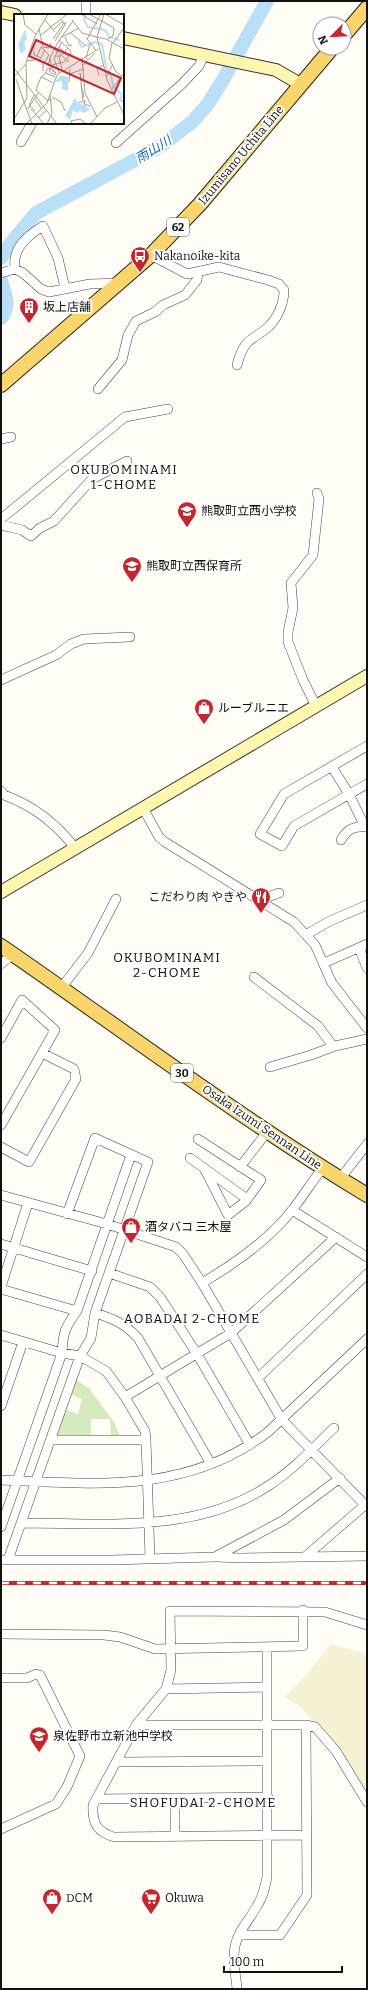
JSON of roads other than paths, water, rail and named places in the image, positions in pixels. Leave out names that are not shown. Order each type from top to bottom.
[{"type":"main road","points":[[352,26],[367,8]]},
{"type":"main road","name":"Izumisano Uchita Line","points":[[1,384],[151,255],[200,204],[325,56]]},
{"type":"main road","name":"Osaka Izumi Sennan Line","points":[[1,946],[322,1169],[367,1195]]},
{"type":"street","points":[[86,1],[86,14]]},
{"type":"street","points":[[1,12],[14,15]]},
{"type":"street","points":[[124,38],[276,70],[300,84]]},
{"type":"street","points":[[116,143],[182,84],[199,66],[204,55]]},
{"type":"street","points":[[21,142],[31,124]]},
{"type":"street","points":[[15,269],[14,262],[18,248],[28,236],[43,226],[58,258],[65,288]]},
{"type":"street","points":[[151,255],[187,274],[198,273],[219,267],[268,280],[278,284],[284,290],[284,299],[277,316],[267,328],[247,342],[241,352],[237,365]]},
{"type":"street","points":[[3,272],[15,269],[23,273],[40,290],[49,292],[65,288],[120,283]]},
{"type":"street","points":[[98,389],[122,360],[128,335],[136,321],[185,295],[197,280],[198,273]]},
{"type":"street","points":[[1,519],[125,417],[168,409]]},
{"type":"street","points":[[1,439],[11,437]]},
{"type":"street","points":[[1,525],[22,530],[31,536],[40,528],[54,521],[92,479],[127,460]]},
{"type":"street","points":[[316,706],[293,657],[288,642],[288,632],[293,608],[291,583],[313,555],[319,499],[317,493]]},
{"type":"street","points":[[1,680],[56,655],[71,644],[84,639],[130,637]]},
{"type":"street","points":[[1,892],[367,676]]},
{"type":"street","points":[[367,746],[284,794],[260,834],[282,846],[294,826],[367,784]]},
{"type":"street","points":[[332,767],[349,794],[366,827],[350,829],[345,833],[341,840]]},
{"type":"street","points":[[1,791],[4,795],[35,809],[52,822],[75,848]]},
{"type":"street","points":[[143,808],[159,837],[164,842],[294,922],[307,934],[315,945],[332,983],[367,1028]]},
{"type":"street","points":[[259,900],[279,893]]},
{"type":"street","points":[[62,987],[88,953],[116,899]]},
{"type":"street","points":[[307,934],[330,921],[367,905]]},
{"type":"street","points":[[324,963],[363,946],[367,968]]},
{"type":"street","points":[[1,964],[13,954]]},
{"type":"street","points":[[254,977],[318,1026],[333,1046]]},
{"type":"street","points":[[1,1038],[22,1000],[55,1030],[1,1125]]},
{"type":"street","points":[[270,1067],[311,1056],[333,1046],[367,1039]]},
{"type":"street","points":[[1,1147],[29,1162],[76,1079],[74,1069],[42,1053]]},
{"type":"street","points":[[240,1167],[268,1132]]},
{"type":"street","points":[[67,1214],[95,1138],[148,1162],[95,1313],[91,1338],[80,1356],[22,1523],[4,1560],[367,1556]]},
{"type":"street","points":[[198,1139],[260,1180],[247,1199],[228,1215],[204,1168]]},
{"type":"street","points":[[340,1179],[367,1144]]},
{"type":"street","points":[[2,1523],[62,1353],[63,1336],[77,1311],[131,1155]]},
{"type":"street","points":[[190,1158],[247,1199]]},
{"type":"street","points":[[202,1283],[243,1257],[263,1241],[292,1210],[322,1169]]},
{"type":"street","points":[[1,1195],[107,1224],[124,1231],[154,1239],[176,1247],[183,1254],[202,1283],[282,1420],[366,1506],[306,1556]]},
{"type":"street","points":[[28,1203],[1,1288],[77,1311]]},
{"type":"street","points":[[292,1210],[367,1258]]},
{"type":"street","points":[[125,1397],[231,1333],[336,1237]]},
{"type":"street","points":[[1,1244],[92,1271]]},
{"type":"street","points":[[109,1273],[150,1287],[160,1297],[197,1354],[250,1445]]},
{"type":"street","points":[[258,1378],[367,1274]]},
{"type":"street","points":[[95,1313],[115,1319],[127,1326],[138,1338],[211,1464]]},
{"type":"street","points":[[1,1335],[62,1353],[80,1356],[106,1371],[125,1397],[145,1431],[150,1558]]},
{"type":"street","points":[[1,1480],[35,1483],[148,1481],[173,1476],[211,1464],[250,1445],[282,1420],[367,1339]]},
{"type":"street","points":[[1,1406],[24,1342]]},
{"type":"street","points":[[22,1523],[149,1522],[171,1521],[200,1515],[245,1498],[267,1487],[312,1449],[334,1428]]},
{"type":"street","points":[[51,1440],[146,1440]]},
{"type":"street","points":[[215,1557],[284,1520],[340,1478]]},
{"type":"street","points":[[306,1835],[125,1838],[104,1834],[97,1828],[92,1817],[92,1805],[136,1725],[166,1689],[171,1670],[170,1611],[303,1610],[325,1612],[367,1625]]},
{"type":"street","points":[[1,1634],[104,1635],[120,1638],[155,1649],[303,1646],[303,1610]]},
{"type":"street","points":[[237,1989],[234,1957],[235,1945],[239,1935],[264,1892],[267,1877],[268,1797],[266,1647]]},
{"type":"street","points":[[1,1678],[27,1678],[36,1674],[40,1675],[80,1756],[67,1787],[56,1804],[1,1829]]},
{"type":"street","points":[[166,1689],[267,1687]]},
{"type":"street","points":[[136,1725],[267,1724],[306,1725],[315,1727],[336,1751],[367,1802]]},
{"type":"street","points":[[239,1935],[280,1935],[307,1895],[306,1725]]},
{"type":"street","points":[[116,1762],[267,1761]]},
{"type":"street","points":[[96,1799],[268,1797]]},
{"type":"street","points":[[175,1798],[175,1837]]},
{"type":"waterway","name":"雨山川","points":[[1,258],[10,244],[36,213],[161,146],[192,122],[208,104],[267,1]]},
{"type":"waterway","name":"雨山川","points":[[1,280],[7,304],[1,318]]},
{"type":"railway","points":[[1,1583],[367,1583]]},
{"type":"place","name":"Nakanoike-kita","points":[[140,273]]},
{"type":"place","name":"坂上店舗","points":[[29,324]]},
{"type":"place","name":"熊取町立西小学校","points":[[187,528]]},
{"type":"place","name":"熊取町立西保育所","points":[[132,583]]},
{"type":"place","name":"ルーブルニエ","points":[[204,725]]},
{"type":"place","name":"こだわり肉 やきや","points":[[261,914]]},
{"type":"place","name":"酒タバコ 三木屋","points":[[131,1244]]},
{"type":"place","name":"泉佐野市立新池中学校","points":[[39,1753]]},
{"type":"place","name":"DCM","points":[[52,1915]]},
{"type":"place","name":"Okuwa","points":[[151,1915]]},
{"type":"district","name":"OKUBOMINAMI 1-CHOME","points":[[124,476]]},
{"type":"district","name":"OKUBOMINAMI 2-CHOME","points":[[167,964]]},
{"type":"district","name":"AOBADAI 2-CHOME","points":[[192,1318]]},
{"type":"district","name":"SHOFUDAI 2-CHOME","points":[[203,1802]]}]
